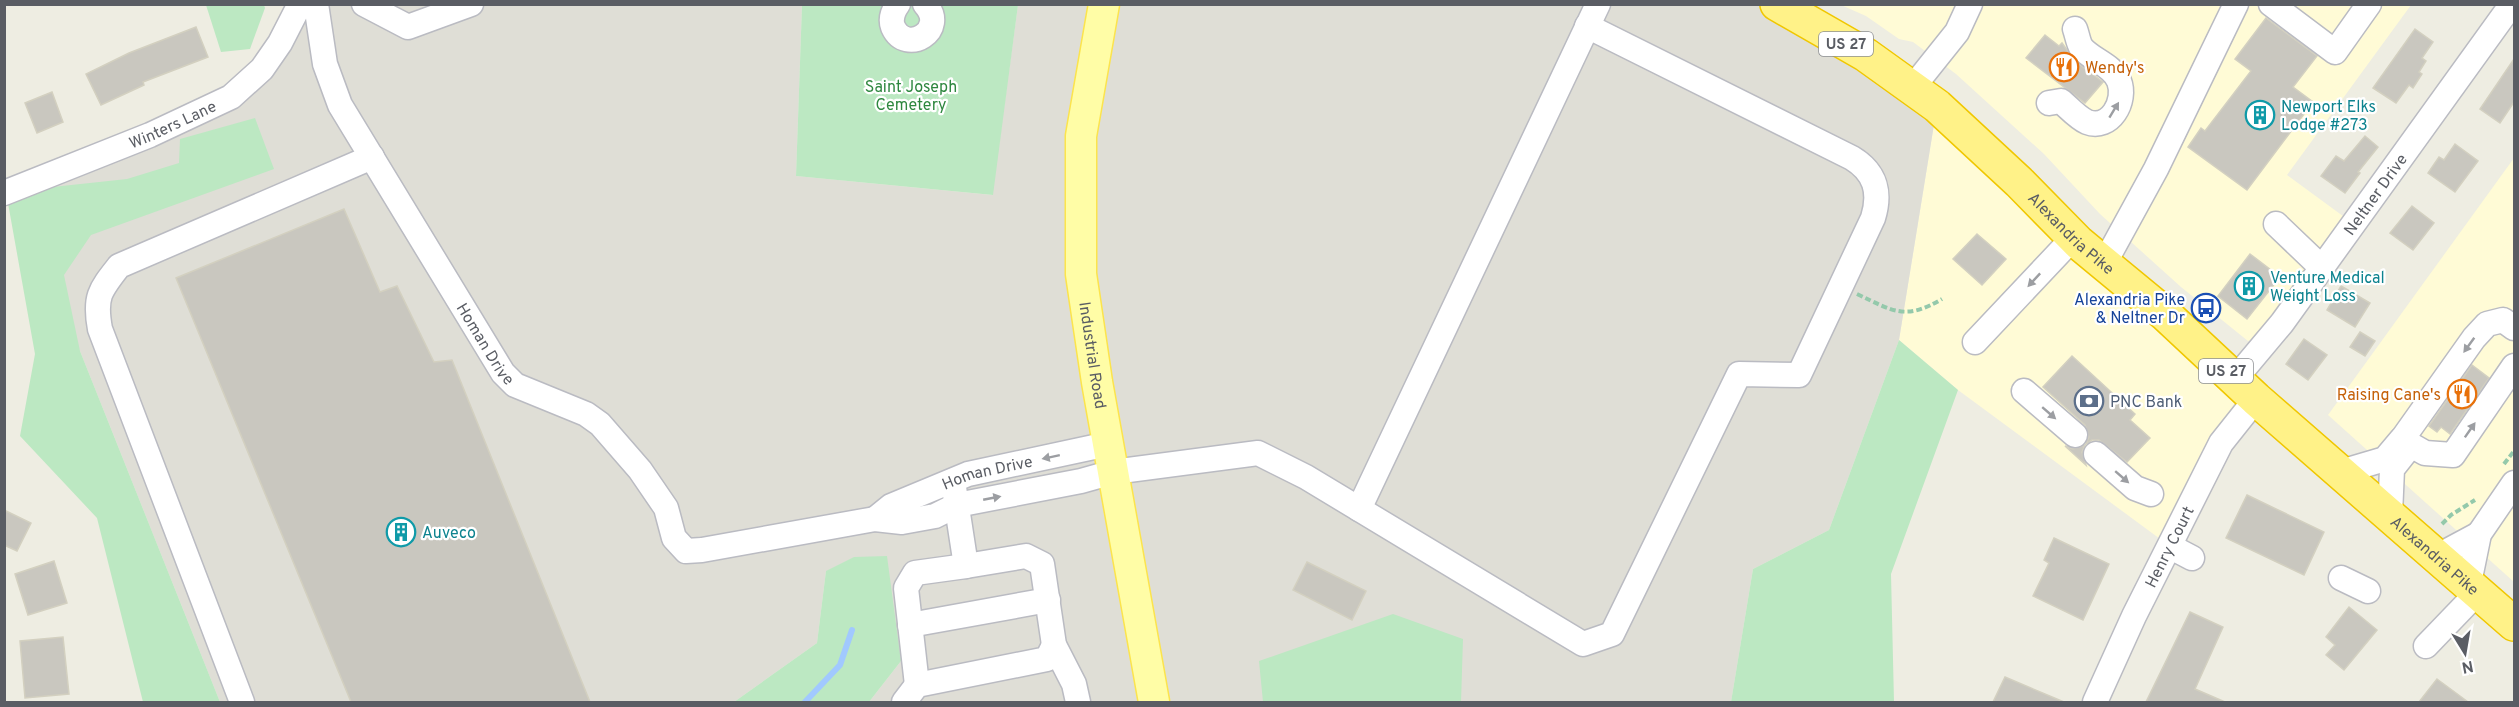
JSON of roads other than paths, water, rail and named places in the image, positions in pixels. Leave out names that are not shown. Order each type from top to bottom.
[{"type":"highway","name":"Alexandria Pike","points":[[1777,4],[1866,55],[1937,106],[2074,237],[2165,314],[2246,389],[2390,515],[2440,540],[2474,588],[2514,624]]},
{"type":"main road","name":"Industrial Road","points":[[1104,4],[1081,136],[1081,274],[1110,458],[1154,702]]},
{"type":"street","name":"Winters Lane","points":[[4,193],[150,135],[231,97],[261,69],[280,44],[300,4]]},
{"type":"street","name":"Homan Drive","points":[[316,4],[325,64],[340,105],[503,373],[515,385],[586,414],[600,424],[640,470],[666,508],[674,538],[686,551],[875,519],[902,522],[935,516],[957,506],[1081,481],[1110,458]]},
{"type":"street","points":[[364,4],[408,27],[471,4]]},
{"type":"street","points":[[898,4],[894,10],[892,23],[898,35],[911,40],[924,36],[932,26],[931,13],[925,4]]},
{"type":"street","points":[[1359,508],[1598,4]]},
{"type":"street","points":[[1913,87],[1957,32],[1970,4]]},
{"type":"street","points":[[2104,264],[2156,169],[2236,4]]},
{"type":"street","points":[[2271,4],[2335,52],[2369,4]]},
{"type":"street","name":"Neltner Drive","points":[[2246,389],[2260,351],[2512,4]]},
{"type":"street","points":[[1110,458],[1258,453],[1306,477],[1359,508],[1583,644],[1612,633],[1739,374],[1799,375],[1873,218],[1876,197],[1865,166],[1852,158],[1587,26]]},
{"type":"street","points":[[2049,103],[2061,101],[2085,121],[2097,124],[2110,118],[2118,108],[2121,97],[2119,80],[2112,70],[2081,46],[2075,29]]},
{"type":"street","points":[[242,702],[100,329],[96,308],[102,287],[119,266],[372,157]]},
{"type":"street","points":[[2276,224],[2322,268]]},
{"type":"street","points":[[1976,342],[2074,237]]},
{"type":"street","points":[[2341,472],[2385,459],[2474,338],[2487,324],[2503,320],[2514,328]]},
{"type":"street","points":[[2405,434],[2425,453],[2453,455],[2514,366]]},
{"type":"street","name":"Henry Court","points":[[2095,702],[2134,616],[2246,389]]},
{"type":"street","points":[[2024,391],[2075,435]]},
{"type":"street","points":[[2390,515],[2392,469],[2405,434]]},
{"type":"street","points":[[2096,454],[2135,488],[2151,494]]},
{"type":"street","name":"Homan Drive","points":[[875,519],[891,506],[968,474],[1110,458]]},
{"type":"street","points":[[2426,646],[2474,588],[2479,534],[2507,476]]},
{"type":"street","points":[[953,480],[966,566]]},
{"type":"street","points":[[2440,540],[2479,534]]},
{"type":"street","points":[[2170,547],[2192,558]]},
{"type":"street","points":[[1054,645],[1047,659],[910,694],[910,625],[906,588],[915,573],[1026,556],[1042,564],[1054,645],[1074,684],[1078,702]]},
{"type":"street","points":[[2341,578],[2368,591]]},
{"type":"street","points":[[910,625],[1048,600]]},
{"type":"waterway","points":[[805,702],[840,665],[852,630]]},
{"type":"place","name":"Wendy's","points":[[2064,67]]},
{"type":"place","name":"Newport Elks Lodge #273","points":[[2260,115]]},
{"type":"place","name":"Venture Medical Weight Loss","points":[[2249,286]]},
{"type":"place","name":"Alexandria Pike & Neltner Dr","points":[[2206,308]]},
{"type":"place","name":"Raising Cane's","points":[[2462,394]]},
{"type":"place","name":"PNC Bank","points":[[2089,401]]},
{"type":"place","name":"Auveco","points":[[401,532]]},
{"type":"park label","name":"Saint Joseph Cemetery","points":[[911,95]]}]
